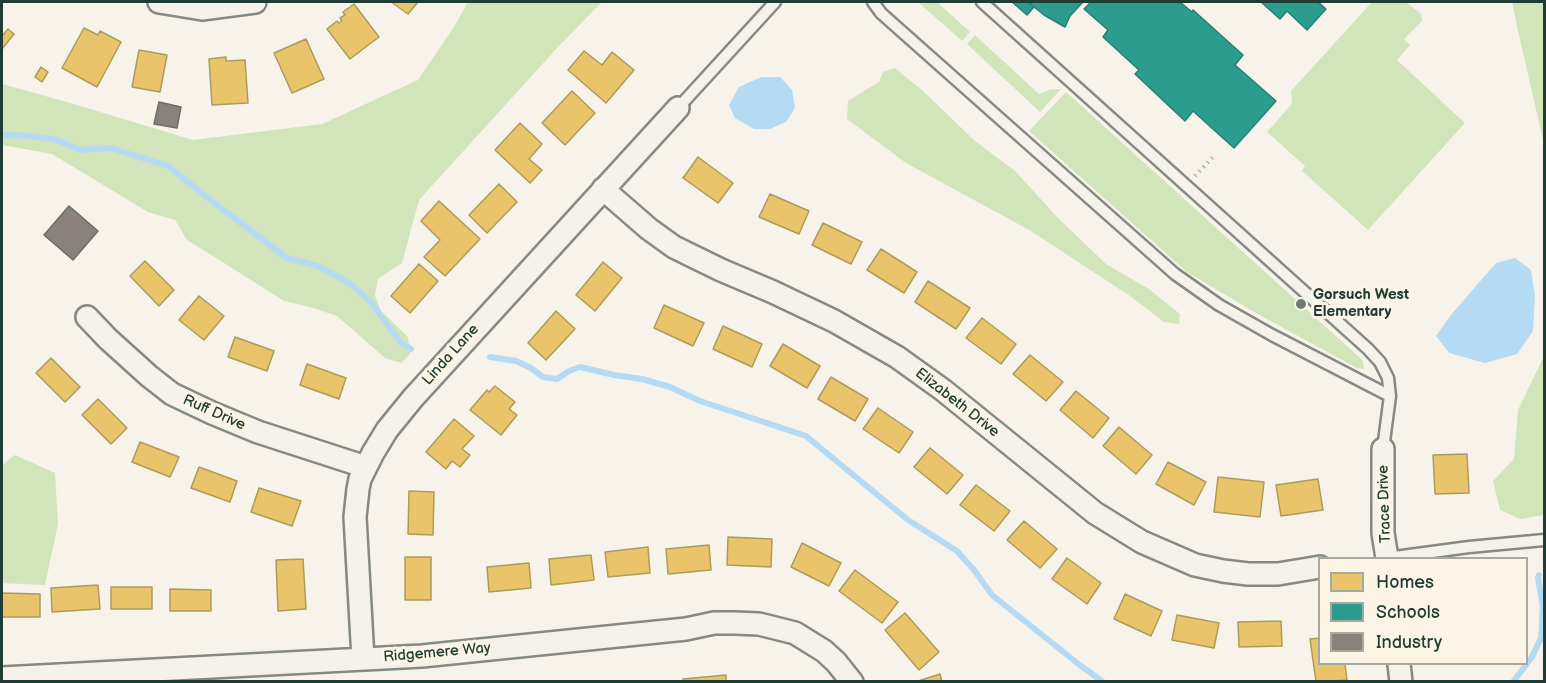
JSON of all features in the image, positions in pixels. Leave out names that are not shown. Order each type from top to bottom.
[{"type":"street","points":[[159,2],[202,9],[255,2]]},
{"type":"street","name":"Linda Lane","points":[[363,659],[355,517],[358,489],[366,467],[387,430],[413,398],[678,108]]},
{"type":"street","name":"Elizabeth Drive","points":[[603,189],[649,229],[674,247],[834,321],[897,357],[943,390],[1095,513],[1142,542],[1195,565],[1223,571],[1278,574],[1318,567]]},
{"type":"street","name":"Ruff Drive","points":[[87,317],[108,339],[172,394],[258,432],[366,467]]},
{"type":"street","name":"Trace Drive","points":[[1383,448],[1385,557]]},
{"type":"street","name":"Ridgemere Way","points":[[2,678],[201,675],[363,659],[422,656],[686,629],[714,623],[759,624],[789,631],[813,643],[836,662],[852,681]]},
{"type":"street","points":[[1399,665],[1401,681]]},
{"type":"lane","points":[[678,108],[775,2]]},
{"type":"lane","points":[[873,2],[891,22],[1176,274],[1219,305],[1390,396]]},
{"type":"lane","points":[[982,2],[1380,362],[1388,378],[1390,396],[1383,448]]},
{"type":"lane","points":[[1393,557],[1545,540]]},
{"type":"path","points":[[1195,176],[1214,156]]},
{"type":"green space","points":[[468,2],[602,2],[419,200],[402,263],[378,279],[375,295],[381,311],[408,337],[410,354],[401,363],[385,358],[337,316],[284,301],[187,240],[175,220],[148,212],[52,154],[2,145],[2,84],[193,140],[322,124],[418,80]]},
{"type":"green space","points":[[918,2],[937,2],[970,32],[962,41]]},
{"type":"green space","points":[[1372,2],[1406,2],[1421,14],[1422,21],[1404,39],[1410,45],[1397,60],[1465,123],[1368,230],[1302,171],[1305,166],[1267,132],[1292,104],[1291,91]]},
{"type":"green space","points":[[1512,2],[1544,2],[1544,144],[1518,31]]},
{"type":"green space","points":[[975,35],[1039,94],[1061,89],[1040,112],[967,44]]},
{"type":"green space","points":[[895,68],[923,91],[975,141],[1015,171],[1060,220],[1106,264],[1149,289],[1180,314],[1179,324],[1164,322],[1130,296],[1031,231],[906,163],[847,119],[848,101],[879,82],[883,72]]},
{"type":"green space","points":[[1066,92],[1359,357],[1363,361],[1364,368],[1357,368],[1254,312],[1187,272],[1029,131]]},
{"type":"green space","points":[[1544,356],[1544,515],[1520,519],[1500,510],[1493,481],[1514,459],[1518,410]]},
{"type":"green space","points":[[15,455],[55,473],[58,524],[45,585],[2,583],[2,465]]},
{"type":"water","points":[[761,77],[780,77],[792,90],[795,108],[786,122],[770,129],[754,129],[735,118],[729,105],[739,87]]},
{"type":"water","points":[[1515,258],[1531,270],[1535,296],[1533,331],[1517,354],[1485,363],[1449,353],[1436,336],[1450,316],[1496,263]]},
{"type":"building: Homes","points":[[391,2],[418,2],[408,14]]},
{"type":"building: Homes","points":[[354,4],[379,37],[350,59],[327,29],[337,21],[339,23],[342,21],[340,18],[345,15],[343,12]]},
{"type":"building: Homes","points":[[84,28],[98,35],[100,31],[121,42],[97,87],[62,68]]},
{"type":"building: Homes","points":[[8,29],[14,34],[2,49],[2,36]]},
{"type":"building: Homes","points":[[306,39],[324,79],[292,93],[274,53]]},
{"type":"building: Homes","points":[[139,50],[167,55],[160,92],[132,87]]},
{"type":"building: Homes","points":[[584,51],[602,65],[612,52],[634,70],[606,103],[568,70]]},
{"type":"building: Homes","points":[[226,57],[226,61],[245,60],[248,103],[212,105],[209,59]]},
{"type":"building: Homes","points":[[41,67],[48,72],[42,82],[35,77]]},
{"type":"building: Homes","points":[[572,91],[595,113],[565,145],[542,123]]},
{"type":"building: Homes","points":[[520,123],[542,144],[529,159],[542,170],[530,183],[495,150]]},
{"type":"building: Homes","points":[[698,157],[733,183],[718,203],[683,178]]},
{"type":"building: Homes","points":[[499,184],[517,202],[487,233],[469,215]]},
{"type":"building: Homes","points":[[770,194],[809,211],[799,234],[759,217]]},
{"type":"building: Homes","points":[[439,201],[480,239],[445,276],[424,257],[440,240],[421,221]]},
{"type":"building: Homes","points":[[823,223],[862,242],[851,264],[812,245]]},
{"type":"building: Homes","points":[[881,249],[917,272],[904,293],[867,270]]},
{"type":"building: Homes","points":[[145,261],[174,290],[159,306],[130,276]]},
{"type":"building: Homes","points":[[603,262],[622,278],[595,311],[576,295]]},
{"type":"building: Homes","points":[[419,264],[438,281],[410,313],[391,296]]},
{"type":"building: Homes","points":[[928,281],[970,308],[956,329],[915,302]]},
{"type":"building: Homes","points":[[199,296],[224,316],[204,340],[179,320]]},
{"type":"building: Homes","points":[[664,305],[704,323],[693,346],[654,328]]},
{"type":"building: Homes","points":[[556,311],[575,329],[546,360],[528,343]]},
{"type":"building: Homes","points":[[982,318],[1016,344],[1001,364],[966,338]]},
{"type":"building: Homes","points":[[723,326],[762,344],[752,367],[713,349]]},
{"type":"building: Homes","points":[[235,337],[274,351],[267,371],[228,357]]},
{"type":"building: Homes","points":[[783,344],[820,366],[807,388],[770,366]]},
{"type":"building: Homes","points":[[1030,355],[1063,382],[1046,401],[1013,374]]},
{"type":"building: Homes","points":[[51,358],[80,387],[65,402],[36,373]]},
{"type":"building: Homes","points":[[307,364],[346,378],[339,399],[300,385]]},
{"type":"building: Homes","points":[[831,377],[868,399],[855,421],[818,399]]},
{"type":"building: Homes","points":[[495,386],[515,402],[509,409],[517,415],[501,435],[470,410],[487,390],[489,392]]},
{"type":"building: Homes","points":[[1076,391],[1109,418],[1093,438],[1060,410]]},
{"type":"building: Homes","points":[[98,399],[127,428],[111,444],[82,415]]},
{"type":"building: Homes","points":[[878,408],[913,432],[899,453],[863,429]]},
{"type":"building: Homes","points":[[454,419],[474,436],[462,449],[470,455],[460,467],[452,461],[446,469],[426,452]]},
{"type":"building: Homes","points":[[1119,427],[1152,455],[1136,474],[1103,446]]},
{"type":"building: Homes","points":[[140,442],[179,457],[170,477],[132,462]]},
{"type":"building: Homes","points":[[930,448],[963,475],[947,494],[914,467]]},
{"type":"building: Homes","points":[[1467,454],[1469,493],[1435,494],[1433,455]]},
{"type":"building: Homes","points":[[1168,462],[1206,482],[1194,505],[1156,484]]},
{"type":"building: Homes","points":[[199,467],[237,481],[230,502],[191,488]]},
{"type":"building: Homes","points":[[1218,477],[1264,482],[1260,517],[1214,512]]},
{"type":"building: Homes","points":[[1318,479],[1323,510],[1281,516],[1276,485]]},
{"type":"building: Homes","points":[[976,485],[1010,511],[994,531],[960,505]]},
{"type":"building: Homes","points":[[259,488],[301,501],[292,526],[251,512]]},
{"type":"building: Homes","points":[[409,491],[434,492],[433,535],[408,534]]},
{"type":"building: Homes","points":[[1024,521],[1057,549],[1040,568],[1007,540]]},
{"type":"building: Homes","points":[[728,537],[772,539],[771,567],[727,565]]},
{"type":"building: Homes","points":[[802,543],[841,563],[829,586],[791,567]]},
{"type":"building: Homes","points":[[709,545],[711,570],[668,574],[666,549]]},
{"type":"building: Homes","points":[[648,547],[650,573],[608,577],[605,552]]},
{"type":"building: Homes","points":[[591,555],[594,580],[551,585],[549,559]]},
{"type":"building: Homes","points":[[405,557],[431,557],[431,600],[405,600]]},
{"type":"building: Homes","points":[[1067,558],[1101,583],[1087,604],[1052,579]]},
{"type":"building: Homes","points":[[303,559],[306,609],[278,611],[276,560]]},
{"type":"building: Homes","points":[[529,563],[531,588],[489,592],[487,567]]},
{"type":"building: Homes","points":[[855,570],[898,602],[882,623],[839,591]]},
{"type":"building: Homes","points":[[98,585],[100,609],[52,612],[51,588]]},
{"type":"building: Homes","points":[[111,587],[152,587],[152,609],[111,609]]},
{"type":"building: Homes","points":[[170,589],[211,590],[211,611],[170,611]]},
{"type":"building: Homes","points":[[2,593],[40,594],[40,617],[2,617]]},
{"type":"building: Homes","points":[[1125,594],[1162,611],[1151,636],[1114,619]]},
{"type":"building: Homes","points":[[905,613],[939,652],[919,670],[885,630]]},
{"type":"building: Homes","points":[[1177,615],[1219,623],[1214,648],[1172,640]]},
{"type":"building: Homes","points":[[1281,621],[1282,646],[1239,647],[1238,622]]},
{"type":"building: Homes","points":[[1318,638],[1318,665],[1345,665],[1347,680],[1316,682],[1310,639]]},
{"type":"building: Homes","points":[[940,674],[942,682],[915,682]]},
{"type":"building: Homes","points":[[726,675],[726,682],[683,682],[683,679]]},
{"type":"building: Schools","points":[[1012,2],[1028,2],[1034,7],[1027,15]]},
{"type":"building: Schools","points":[[1028,2],[1083,2],[1070,16],[1065,27],[1044,15]]},
{"type":"building: Schools","points":[[1091,2],[1180,2],[1192,12],[1193,10],[1243,55],[1235,65],[1276,101],[1234,148],[1193,111],[1185,121],[1135,74],[1139,70],[1103,37],[1108,30],[1084,9]]},
{"type":"building: Schools","points":[[1261,2],[1318,2],[1326,9],[1307,30],[1287,11],[1280,19]]},
{"type":"building: Industry","points":[[159,102],[181,107],[177,128],[154,124]]},
{"type":"building: Industry","points":[[69,206],[98,231],[73,260],[44,235]]},
{"type":"waterway","points":[[2,135],[33,136],[57,140],[80,150],[111,148],[168,166],[287,258],[318,266],[349,283],[370,301],[401,343],[411,349]]},
{"type":"waterway","points":[[490,357],[516,361],[543,377],[557,379],[580,367],[642,379],[806,436],[908,520],[957,551],[992,595],[1103,682]]},
{"type":"waterway","points":[[1528,662],[1541,638],[1543,607],[1539,575]]},
{"type":"waterway","points":[[1513,682],[1526,665]]},
{"type":"place","name":"Gorsuch West Elementary","points":[[1301,304]]}]
